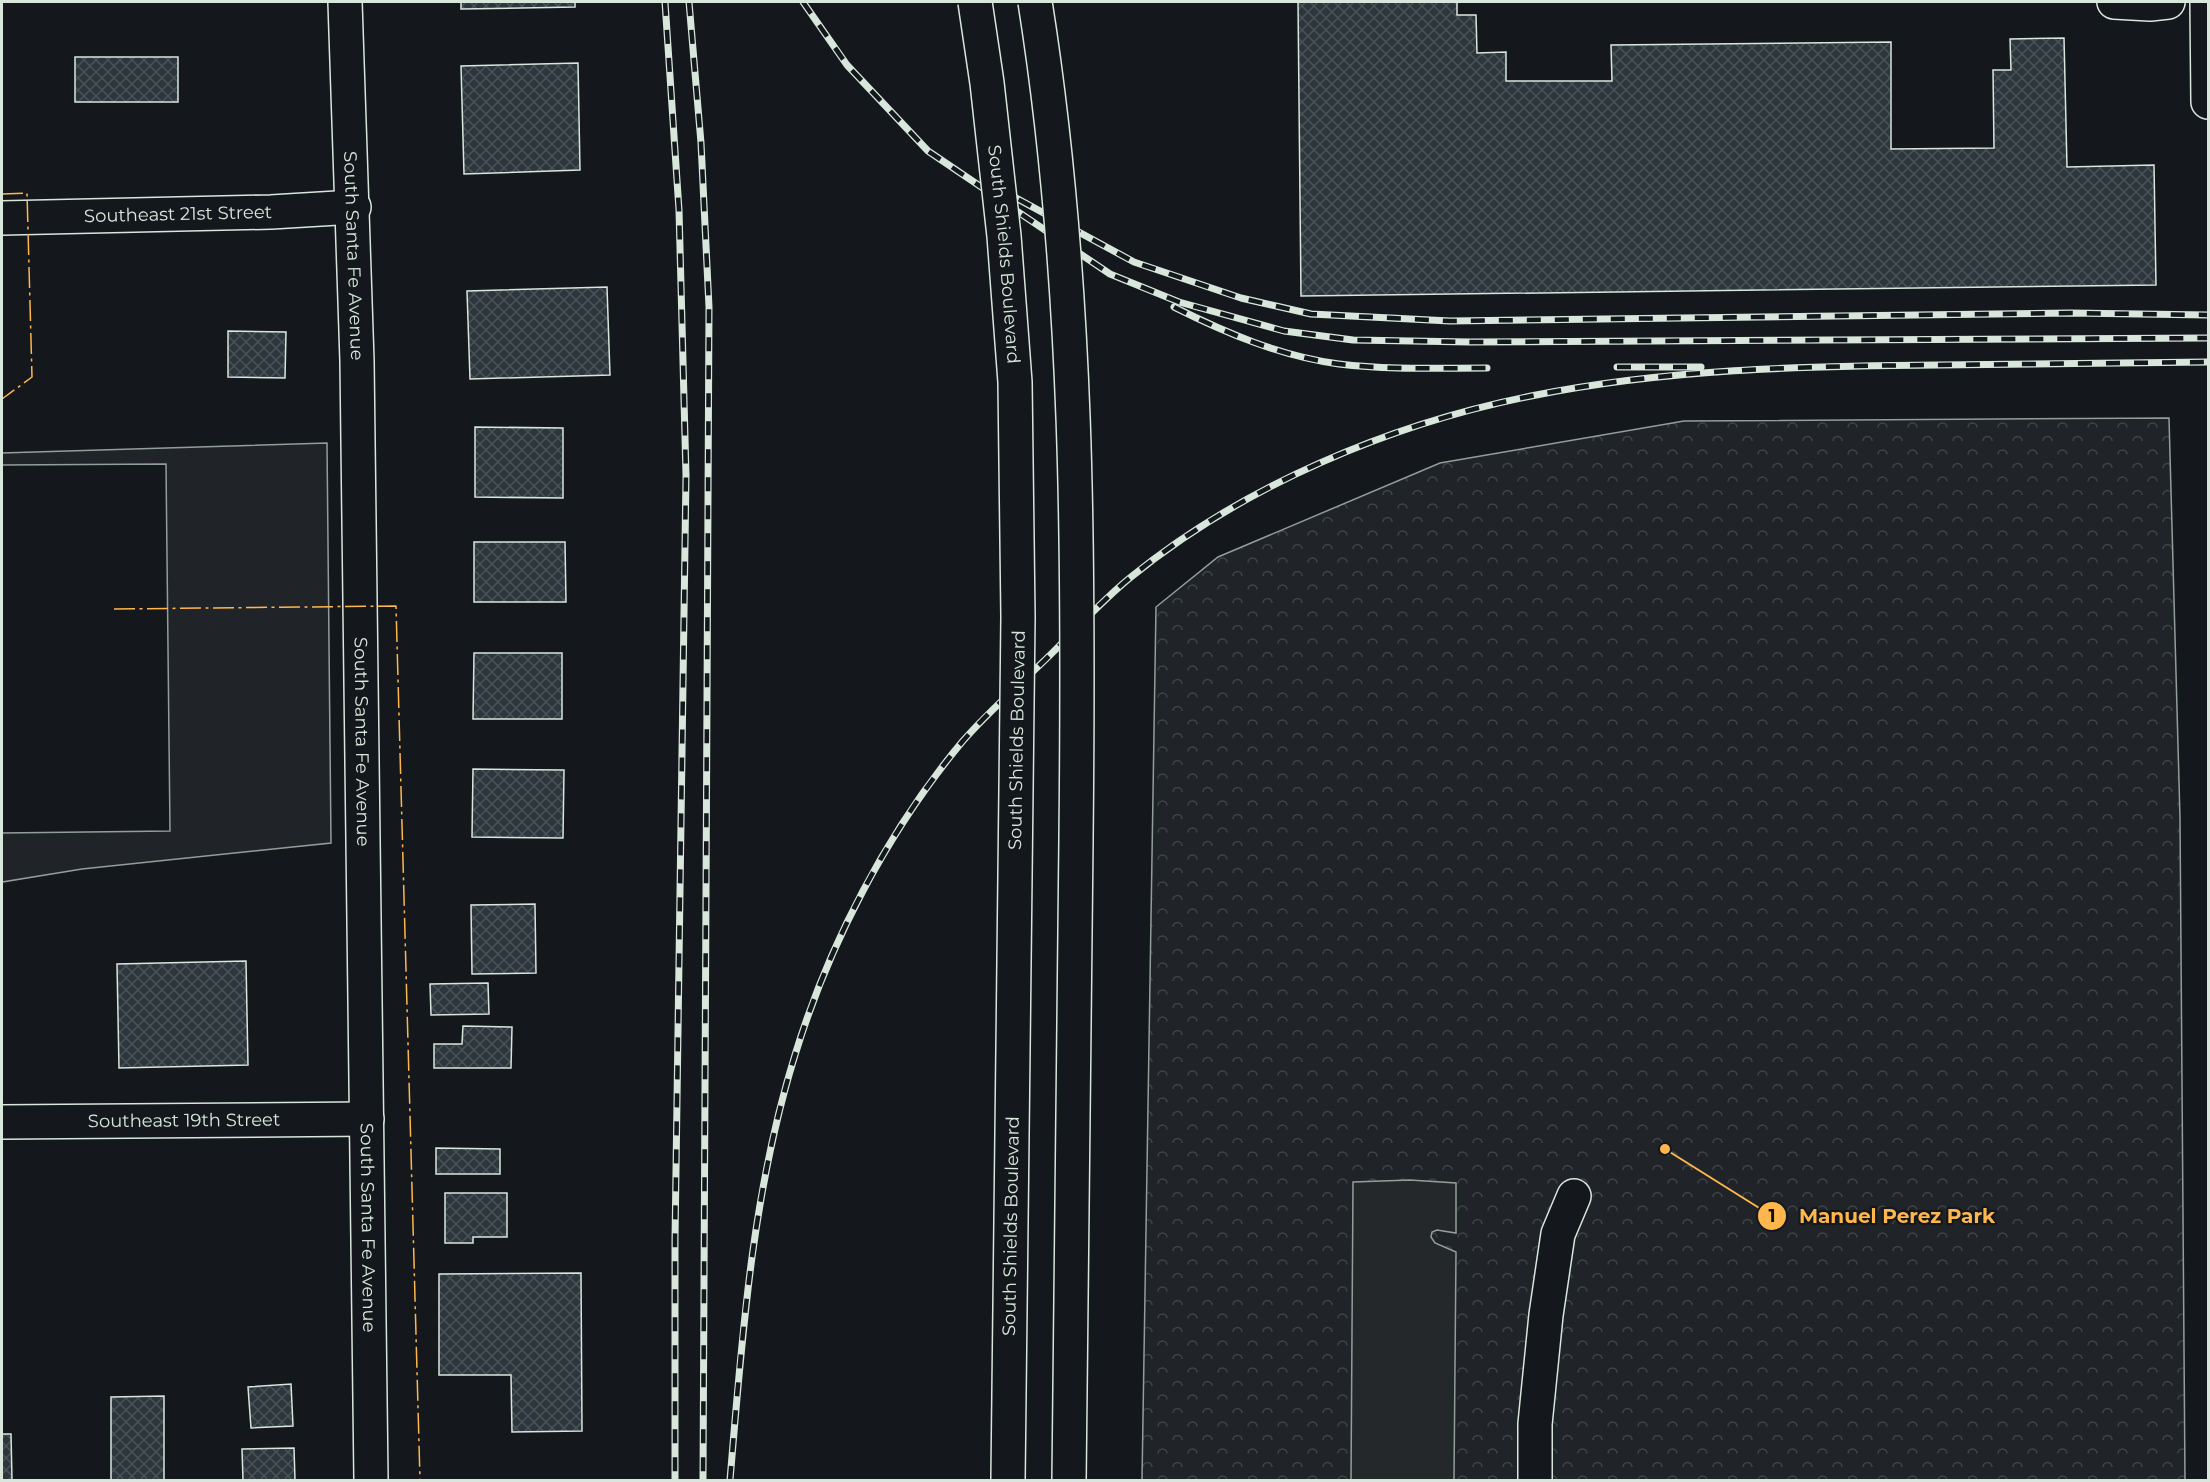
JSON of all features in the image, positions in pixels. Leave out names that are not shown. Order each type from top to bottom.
[{"type":"main road","name":"South Santa Fe Avenue","points":[[345,2],[354,207],[370,1480]]},
{"type":"main road","name":"South Shields Boulevard","points":[[975,2],[987,83],[1002,224],[1015,394],[1018,617],[1008,1480]]},
{"type":"main road","points":[[1035,2],[1048,79],[1070,329],[1077,543],[1069,1480]]},
{"type":"main road","points":[[2114,2],[2150,4],[2168,2]]},
{"type":"main road","points":[[2207,2],[2208,102]]},
{"type":"main road","name":"Southeast 21st Street","points":[[2,218],[271,212],[354,207]]},
{"type":"main road","name":"Southeast 19th Street","points":[[2,1122],[367,1119]]},
{"type":"main road","points":[[1535,1480],[1535,1424],[1546,1315],[1558,1234],[1574,1196]]},
{"type":"green space","points":[[2169,418],[2180,818],[2185,1480],[1142,1480],[1156,607],[1218,557],[1440,463],[1684,421]]},
{"type":"green space","points":[[327,443],[331,843],[82,869],[2,882],[2,833],[170,831],[166,464],[2,465],[2,453]]},
{"type":"shaded area","points":[[1410,1180],[1456,1183],[1456,1233],[1437,1230],[1432,1232],[1431,1237],[1435,1243],[1456,1252],[1454,1480],[1351,1480],[1353,1182]]},
{"type":"building","points":[[461,2],[575,2],[575,7],[461,9]]},
{"type":"building","points":[[1298,2],[1457,2],[1457,15],[1476,15],[1477,53],[1506,52],[1506,81],[1612,81],[1611,45],[1891,42],[1891,149],[1994,148],[1993,70],[2011,70],[2010,39],[2064,38],[2067,167],[2154,165],[2156,285],[1301,296]]},
{"type":"building","points":[[75,57],[178,57],[178,102],[75,102]]},
{"type":"building","points":[[578,63],[580,170],[464,174],[461,66]]},
{"type":"building","points":[[607,287],[610,375],[470,379],[467,291]]},
{"type":"building","points":[[228,331],[286,332],[285,378],[228,377]]},
{"type":"building","points":[[475,427],[563,428],[563,498],[475,497]]},
{"type":"building","points":[[474,542],[565,542],[566,602],[474,602]]},
{"type":"building","points":[[474,653],[562,653],[562,719],[473,719]]},
{"type":"building","points":[[473,769],[564,770],[563,838],[472,837]]},
{"type":"building","points":[[535,904],[536,973],[472,974],[471,905]]},
{"type":"building","points":[[246,961],[248,1065],[119,1068],[117,964]]},
{"type":"building","points":[[488,983],[489,1014],[431,1015],[430,984]]},
{"type":"building","points":[[463,1026],[512,1027],[511,1068],[434,1068],[434,1044],[462,1044]]},
{"type":"building","points":[[436,1148],[500,1149],[500,1174],[436,1174]]},
{"type":"building","points":[[445,1193],[507,1193],[507,1237],[473,1237],[473,1243],[445,1243]]},
{"type":"building","points":[[581,1273],[582,1431],[512,1432],[511,1375],[439,1375],[439,1274]]},
{"type":"building","points":[[291,1384],[293,1426],[251,1428],[248,1387]]},
{"type":"building","points":[[164,1396],[164,1480],[111,1480],[111,1397]]},
{"type":"building","points":[[2,1434],[11,1434],[12,1480],[2,1480]]},
{"type":"building","points":[[294,1448],[295,1480],[243,1480],[242,1449]]},
{"type":"railway","points":[[665,2],[679,210],[686,475],[675,1240],[675,1480]]},
{"type":"railway","points":[[689,2],[701,143],[709,307],[703,1480]]},
{"type":"railway","points":[[803,2],[847,65],[928,151],[1110,274],[1179,302],[1284,331],[1353,340],[1470,342],[2208,338]]},
{"type":"railway","points":[[994,186],[1134,262],[1241,298],[1311,314],[1450,321],[2071,313],[2208,315]]},
{"type":"railway","points":[[1174,307],[1254,342],[1317,360],[1376,367],[1487,368]]},
{"type":"railway","points":[[730,1480],[751,1266],[768,1160],[795,1055],[809,1013],[843,931],[885,851],[909,813],[962,742],[1098,606],[1131,577],[1175,544],[1221,514],[1320,463],[1425,423],[1531,396],[1632,380],[1785,368],[2208,362]]},
{"type":"railway","points":[[1617,367],[1701,367]]},
{"type":"power","points":[[2,194],[27,193],[32,377],[2,399]]},
{"type":"power","points":[[114,609],[396,606],[420,1480]]},
{"type":"place","name":"Manuel Perez Park","points":[[1665,1149]]}]
